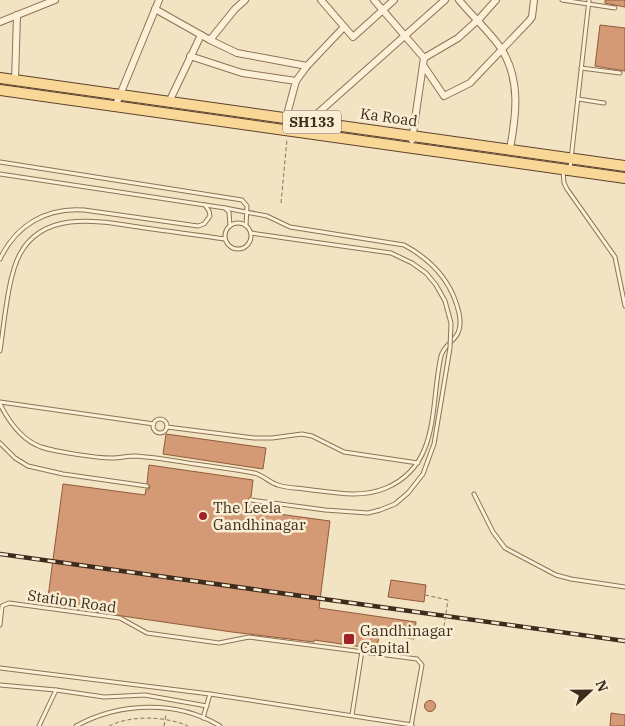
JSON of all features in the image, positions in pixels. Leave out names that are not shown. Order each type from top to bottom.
[{"type":"main road","name":"Ka Road","points":[[0,78],[625,166]]},
{"type":"main road","name":"Ka Road","points":[[0,90],[625,178]]},
{"type":"street","points":[[0,22],[55,0]]},
{"type":"street","points":[[115,107],[159,0]]},
{"type":"street","points":[[210,40],[235,8],[245,0]]},
{"type":"street","points":[[321,0],[353,37],[394,0]]},
{"type":"street","points":[[374,0],[406,35],[444,96],[470,83],[501,48],[529,21],[532,17],[534,0]]},
{"type":"street","points":[[309,121],[445,0]]},
{"type":"street","points":[[459,0],[501,48],[507,59],[516,90],[516,116],[510,149]]},
{"type":"street","points":[[411,148],[423,62],[458,38],[496,0]]},
{"type":"street","points":[[155,10],[237,53],[307,66]]},
{"type":"street","points":[[15,80],[17,15]]},
{"type":"street","points":[[286,118],[296,81],[307,66],[344,27]]},
{"type":"street","points":[[169,102],[201,35]]},
{"type":"street","points":[[190,56],[242,73],[296,81]]},
{"type":"lane","points":[[562,0],[589,2],[614,8]]},
{"type":"lane","points":[[589,2],[571,158],[566,170],[564,183],[567,190],[616,257],[625,306]]},
{"type":"lane","points":[[581,68],[620,73]]},
{"type":"lane","points":[[578,99],[604,103]]},
{"type":"lane","points":[[0,162],[242,200],[247,206],[246,226]]},
{"type":"lane","points":[[0,174],[225,208],[267,216],[290,227],[404,246],[418,253],[431,263],[444,278],[450,287],[459,315],[460,329],[456,338],[442,354],[430,432],[418,463],[404,479],[384,489],[371,492],[349,494],[279,486],[254,473],[142,456],[107,458],[41,446],[26,438],[13,425],[0,403]]},
{"type":"lane","points":[[0,259],[13,237],[42,216],[67,210],[84,210],[194,226],[201,225],[209,219],[210,211],[205,205]]},
{"type":"lane","points":[[225,208],[230,212],[230,226]]},
{"type":"lane","points":[[0,351],[13,267],[30,240],[46,229],[64,222],[88,220],[225,239]]},
{"type":"lane","points":[[238,223],[246,226],[251,233],[250,242],[244,248],[240,250],[232,248],[225,239],[225,233],[230,226],[238,223]]},
{"type":"lane","points":[[251,233],[390,253],[412,263],[426,273],[436,284],[445,302],[451,323],[450,348],[434,444],[423,474],[408,493],[394,504],[368,513],[325,510],[251,500]]},
{"type":"lane","points":[[0,403],[154,424],[156,421],[163,420],[167,427]]},
{"type":"lane","points":[[154,424],[154,429],[159,433],[165,431],[167,427]]},
{"type":"lane","points":[[167,427],[254,438],[302,434],[312,436],[344,452],[418,463]]},
{"type":"lane","points":[[0,442],[15,458],[28,466],[63,474],[147,486]]},
{"type":"lane","points":[[474,494],[492,532],[505,548],[556,575],[625,587]]},
{"type":"lane","name":"Station Road","points":[[0,624],[2,606],[9,603],[120,618],[147,632],[219,643],[249,637],[362,651]]},
{"type":"lane","points":[[0,668],[210,694],[412,726],[421,662],[417,659],[362,651],[352,715]]},
{"type":"lane","points":[[0,685],[104,697],[145,696],[207,706]]},
{"type":"lane","points":[[40,726],[56,690]]},
{"type":"lane","points":[[204,718],[210,694]]},
{"type":"lane","points":[[76,726],[108,712],[142,707],[166,708],[194,714],[220,726]]},
{"type":"path","points":[[281,203],[288,130]]},
{"type":"path","points":[[424,628],[443,633],[448,600],[425,595]]},
{"type":"path","points":[[108,726],[114,723],[146,718],[178,722],[188,726]]},
{"type":"path","points":[[164,726],[165,720]]},
{"type":"building","points":[[605,0],[625,0],[625,7],[605,3]]},
{"type":"building","points":[[600,25],[625,28],[625,71],[595,66]]},
{"type":"building","points":[[166,434],[266,448],[263,469],[163,454]]},
{"type":"building","points":[[149,465],[253,480],[251,497],[248,499],[250,503],[249,510],[330,521],[319,608],[416,622],[414,639],[379,634],[377,649],[314,640],[314,642],[232,632],[47,605],[63,484],[145,495],[146,489],[149,489],[150,486],[147,483]]},
{"type":"building","points":[[391,580],[426,585],[424,602],[388,597]]},
{"type":"building","points":[[430,700],[436,706],[430,712],[424,706]]},
{"type":"building","points":[[611,713],[625,715],[625,726],[610,726]]},
{"type":"railway","points":[[0,554],[625,641]]},
{"type":"place","name":"The Leela Gandhinagar","points":[[203,516]]},
{"type":"place","name":"Gandhinagar Capital","points":[[349,639]]}]
